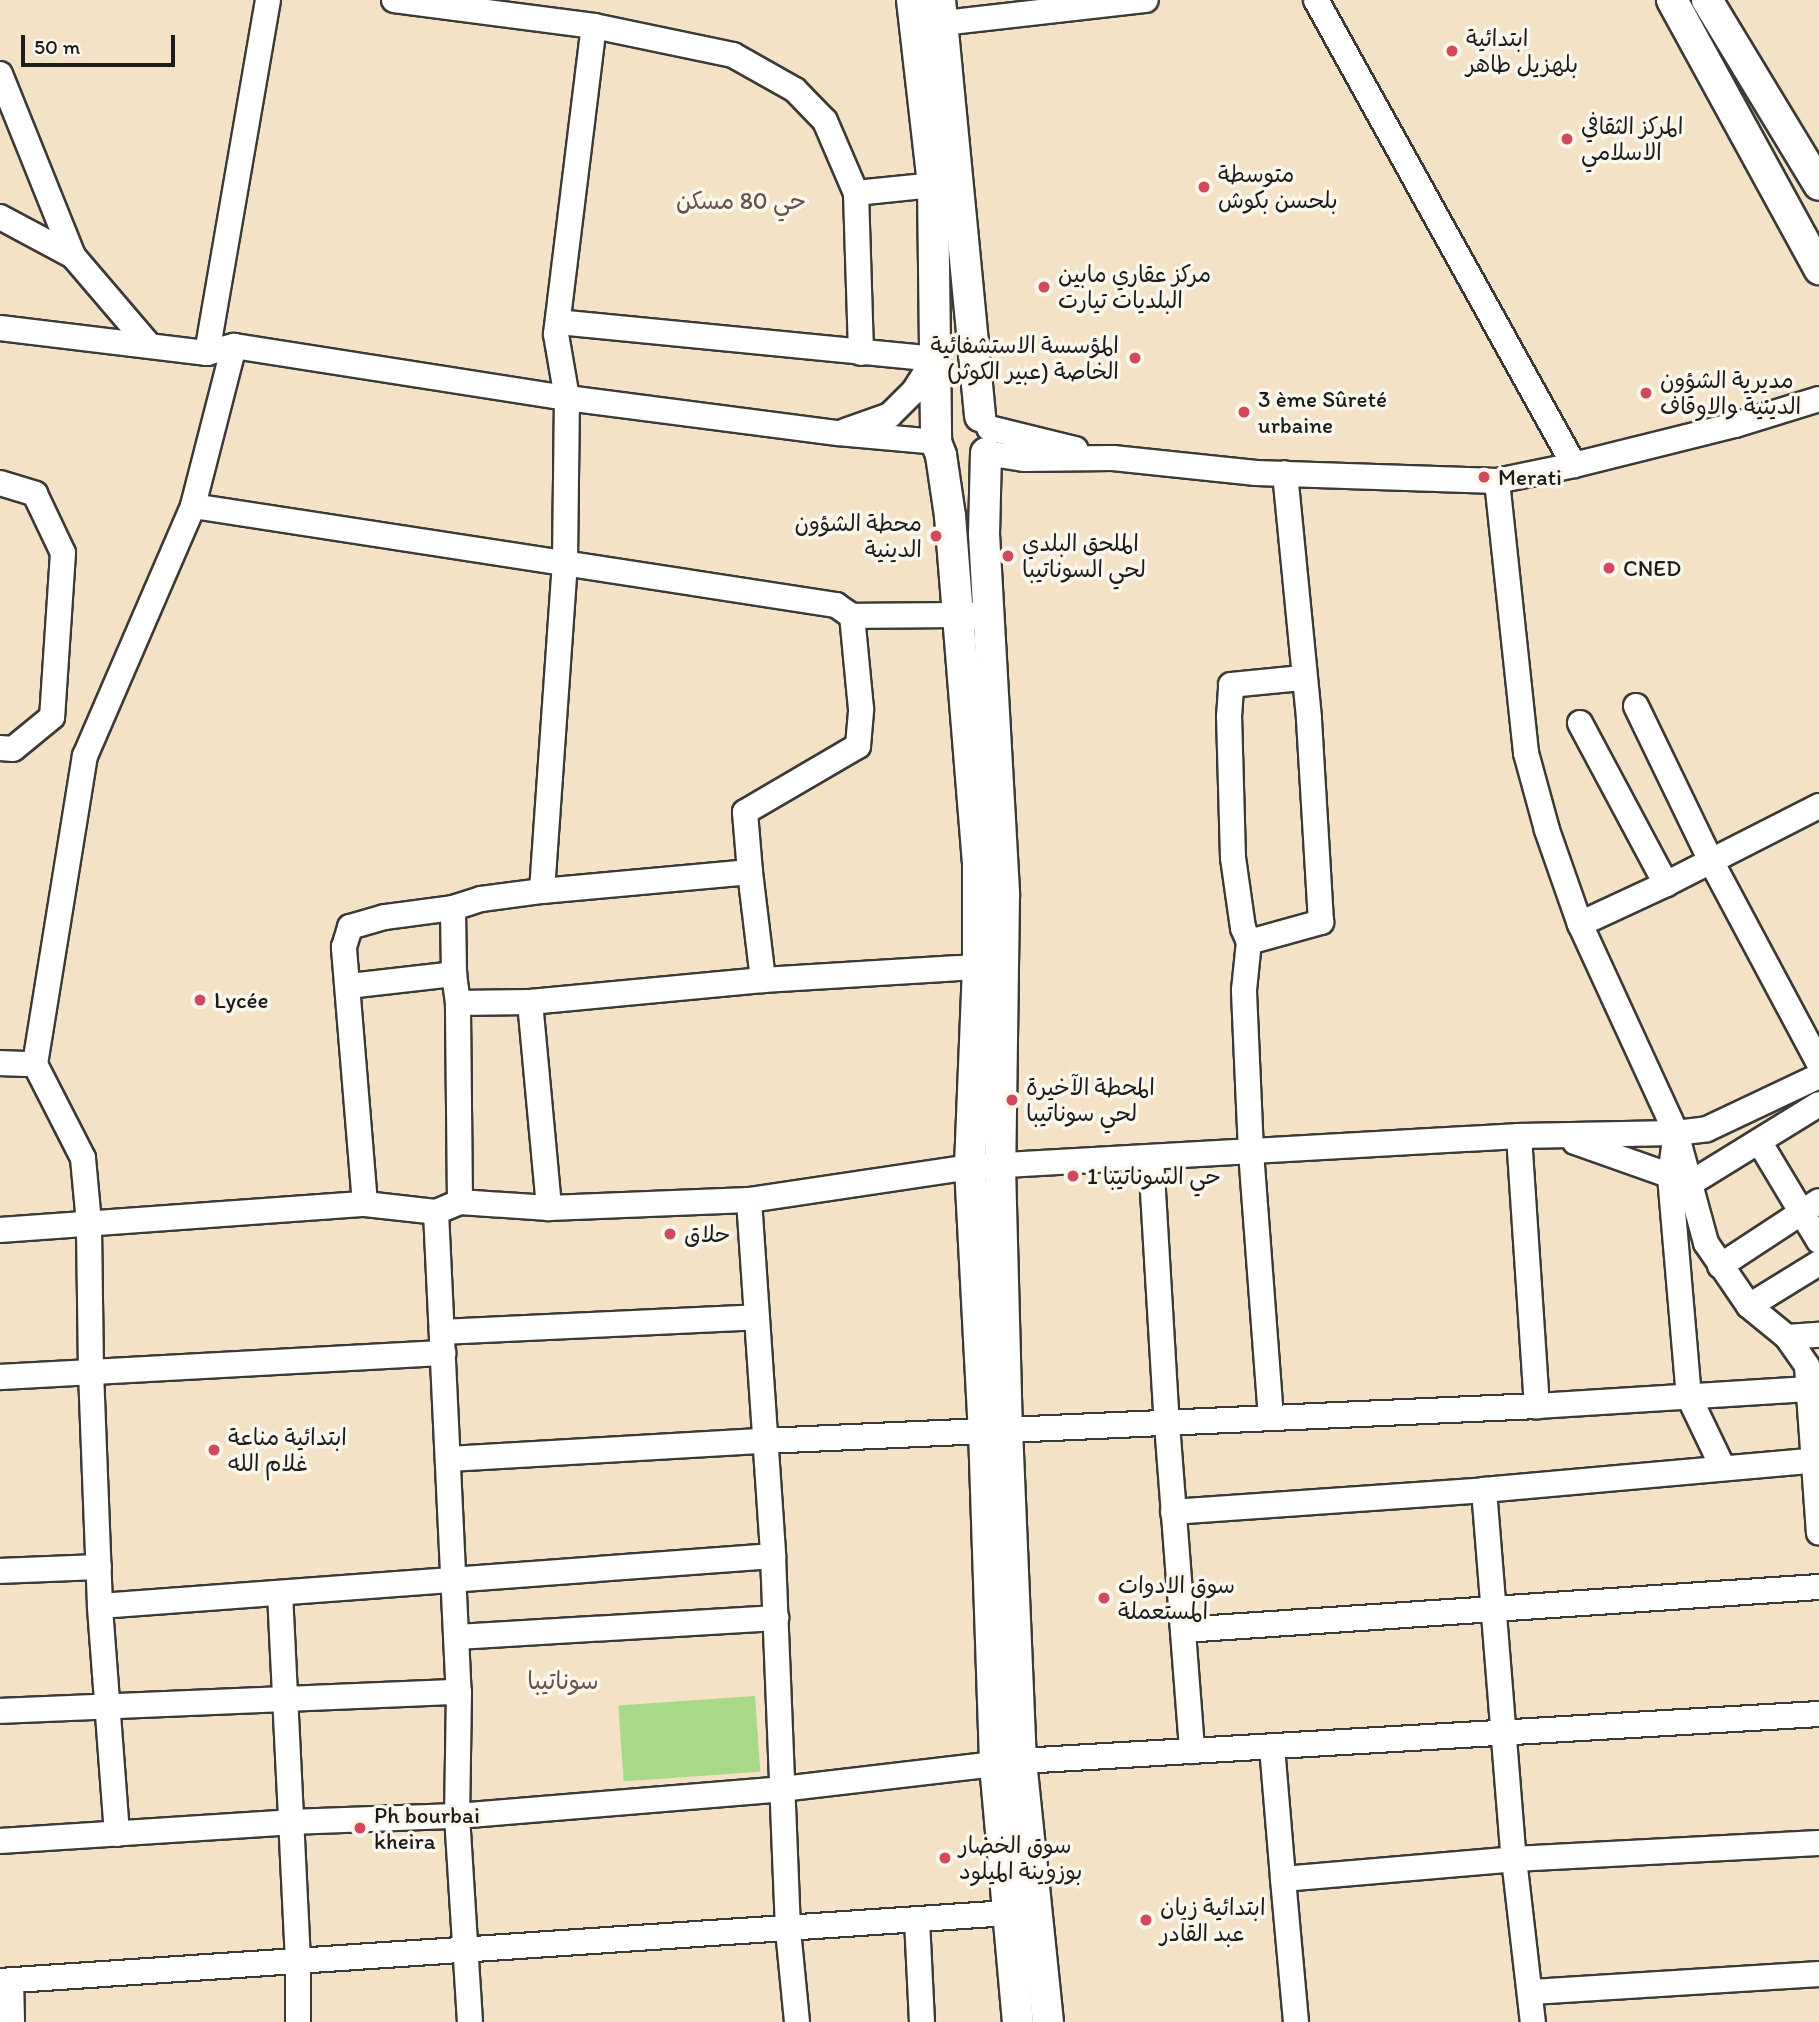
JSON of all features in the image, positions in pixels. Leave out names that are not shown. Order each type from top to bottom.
[{"type":"main road","points":[[912,0],[933,185],[934,359],[938,441],[958,616],[978,861],[978,967],[970,1167],[995,1430],[1008,1763],[1008,1913],[1018,2022]]},
{"type":"main road","points":[[1672,0],[1819,269]]},
{"type":"main road","points":[[1707,0],[1819,184]]},
{"type":"main road","points":[[942,12],[985,445],[984,534],[1004,895],[995,1430]]},
{"type":"main road","points":[[964,410],[985,445],[981,460],[964,466],[947,461],[938,441],[948,415],[964,410]]},
{"type":"main road","points":[[1008,1763],[1048,2022]]},
{"type":"street","points":[[207,352],[268,0]]},
{"type":"street","points":[[394,0],[594,26],[733,55],[796,90],[825,121],[856,193],[861,353]]},
{"type":"street","points":[[942,12],[1146,0]]},
{"type":"street","points":[[1316,0],[1574,466]]},
{"type":"street","points":[[542,891],[565,561],[567,398],[556,334],[594,26]]},
{"type":"street","points":[[0,74],[73,256],[149,345]]},
{"type":"street","points":[[856,193],[933,185]]},
{"type":"street","points":[[0,217],[73,256]]},
{"type":"street","points":[[558,322],[934,359],[913,392],[890,415],[838,433]]},
{"type":"street","points":[[0,328],[207,352],[234,346],[567,398],[838,433],[938,441]]},
{"type":"street","points":[[117,1834],[100,1606],[90,1371],[89,1223],[83,1158],[34,1064],[85,755],[193,506],[234,346]]},
{"type":"street","points":[[985,445],[1285,474],[1497,481],[1574,466],[1735,425],[1819,399]]},
{"type":"street","points":[[985,445],[1004,464],[1024,459],[1114,458]]},
{"type":"street","points":[[1249,942],[1321,922],[1309,718],[1285,474]]},
{"type":"street","points":[[1497,481],[1526,753],[1546,831],[1580,924],[1676,1133],[1681,1180],[1689,1396],[1723,1468]]},
{"type":"street","points":[[0,483],[35,494],[63,553],[52,717],[13,749],[0,748]]},
{"type":"street","points":[[193,506],[565,561],[836,605],[852,616],[989,614]]},
{"type":"street","points":[[763,980],[745,812],[858,746],[861,709],[852,616]]},
{"type":"street","points":[[1271,1418],[1251,1152],[1244,990],[1249,942],[1243,928],[1233,858],[1229,717],[1231,685],[1303,678]]},
{"type":"street","points":[[1636,706],[1711,860],[1819,1063]]},
{"type":"street","points":[[1580,723],[1666,884]]},
{"type":"street","points":[[1580,924],[1666,884],[1819,806]]},
{"type":"street","points":[[365,1204],[344,947],[350,927],[384,917],[453,908],[481,900],[542,891],[750,872]]},
{"type":"street","points":[[453,908],[454,974],[458,1003],[460,1202]]},
{"type":"street","points":[[458,1003],[530,1002],[763,980],[978,967]]},
{"type":"street","points":[[349,986],[454,974]]},
{"type":"street","points":[[530,1002],[549,1208]]},
{"type":"street","points":[[0,1063],[34,1064]]},
{"type":"street","points":[[0,1230],[365,1204],[436,1212],[460,1202],[549,1208],[749,1200],[970,1167],[1519,1136],[1676,1133],[1707,1129],[1819,1076]]},
{"type":"street","points":[[1519,1136],[1585,1143],[1681,1180],[1760,1143],[1819,1104]]},
{"type":"street","points":[[1519,1136],[1536,1406]]},
{"type":"street","points":[[1760,1143],[1810,1207],[1819,1241]]},
{"type":"street","points":[[1151,1158],[1173,1512],[1192,1751]]},
{"type":"street","points":[[1681,1180],[1706,1243],[1720,1266],[1749,1306],[1787,1337],[1807,1366],[1816,1460],[1819,1533]]},
{"type":"street","points":[[749,1200],[773,1556],[788,1930],[797,2022]]},
{"type":"street","points":[[1720,1266],[1810,1207]]},
{"type":"street","points":[[436,1212],[459,1692],[457,1816],[463,1950],[470,2022]]},
{"type":"street","points":[[1749,1306],[1819,1264]]},
{"type":"street","points":[[0,1377],[756,1317]]},
{"type":"street","points":[[1787,1337],[1819,1335]]},
{"type":"street","points":[[448,1460],[764,1441],[1536,1406],[1808,1389]]},
{"type":"street","points":[[1173,1512],[1484,1490],[1816,1460]]},
{"type":"street","points":[[1484,1490],[1514,1859],[1532,1992],[1533,2022]]},
{"type":"street","points":[[100,1606],[454,1582],[773,1556]]},
{"type":"street","points":[[0,1571],[99,1567]]},
{"type":"street","points":[[1183,1630],[1819,1587]]},
{"type":"street","points":[[280,1593],[298,1959],[298,2022]]},
{"type":"street","points":[[457,1637],[776,1618]]},
{"type":"street","points":[[0,1711],[459,1692]]},
{"type":"street","points":[[0,1841],[290,1822],[457,1816],[782,1788],[1008,1763],[1819,1714]]},
{"type":"street","points":[[1272,1747],[1296,2022]]},
{"type":"street","points":[[1283,1879],[1514,1859],[1819,1843]]},
{"type":"street","points":[[12,2022],[6,1980],[298,1959],[788,1930],[1008,1913]]},
{"type":"street","points":[[917,1920],[922,2022]]},
{"type":"street","points":[[1532,1992],[1819,1973]]},
{"type":"green space","points":[[755,1696],[760,1772],[624,1781],[618,1706]]},
{"type":"place","name":"ابتدائية بلهزيل طاهر","points":[[1452,51]]},
{"type":"place","name":"المركز الثقافي الاسلامي","points":[[1567,139]]},
{"type":"place","name":"متوسطة بلحسن بكوش","points":[[1204,187]]},
{"type":"place","name":"مركز عقاري مابين البلديات تيارت","points":[[1044,287]]},
{"type":"place","name":"المؤسسة الاستشفائية الخاصة (عبير الكوثر)","points":[[1135,358]]},
{"type":"place","name":"مديرية الشؤون الدينية والاوقاف","points":[[1646,393]]},
{"type":"place","name":"3 ème Sûreté urbaine","points":[[1244,412]]},
{"type":"place","name":"Merati","points":[[1484,477]]},
{"type":"place","name":"محطة الشؤون الدينية","points":[[936,536]]},
{"type":"place","name":"الملحق البلدي لحي السوناتيبا","points":[[1008,556]]},
{"type":"place","name":"CNED","points":[[1609,568]]},
{"type":"place","name":"Lycée","points":[[200,1000]]},
{"type":"place","name":"المحطة الآخيرة لحي سوناتيبا","points":[[1012,1100]]},
{"type":"place","name":"حي السوناتيبا 1","points":[[1073,1176]]},
{"type":"place","name":"حلاق","points":[[670,1234]]},
{"type":"place","name":"ابتدائية مناعة غلام الله","points":[[214,1450]]},
{"type":"place","name":"سوق الادوات المستعملة","points":[[1104,1598]]},
{"type":"place","name":"Ph bourbai kheira","points":[[360,1828]]},
{"type":"place","name":"سوق الخضار بوزوينة الميلود","points":[[945,1858]]},
{"type":"place","name":"ابتدائية زيان عبد القادر","points":[[1146,1920]]},
{"type":"district","name":"حي 80 مسكن","points":[[741,201]]},
{"type":"district","name":"سوناتيبا","points":[[563,1681]]}]
